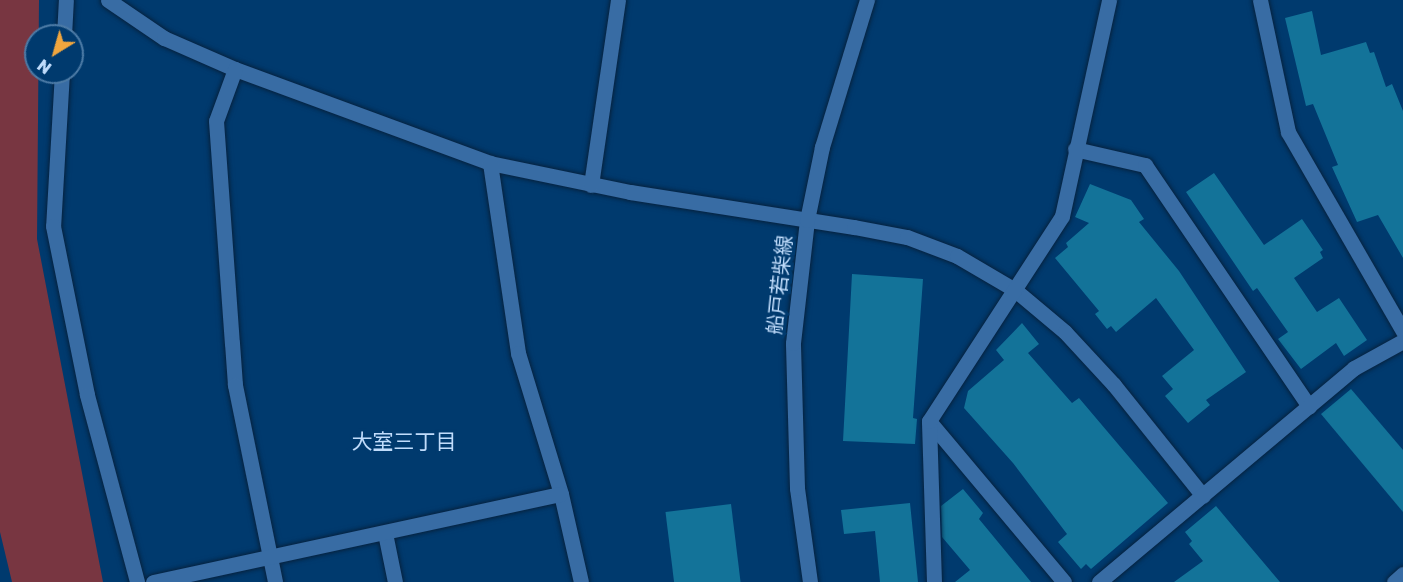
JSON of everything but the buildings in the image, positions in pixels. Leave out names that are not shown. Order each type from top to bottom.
[{"type":"street","points":[[65,24],[66,0]]},
{"type":"street","points":[[108,0],[164,38],[235,69],[490,163],[591,185],[907,237],[957,256],[1015,290],[1065,332],[1114,385],[1203,496]]},
{"type":"street","points":[[591,185],[618,0]]},
{"type":"street","name":"船戸若柴線","points":[[810,582],[792,416],[793,343],[807,220],[837,91],[867,0]]},
{"type":"street","points":[[934,582],[929,421],[1062,216],[1109,0]]},
{"type":"street","points":[[1260,0],[1288,132],[1403,332]]},
{"type":"street","points":[[235,69],[216,121],[236,386],[275,582]]},
{"type":"street","points":[[61,84],[53,226],[87,395],[136,582]]},
{"type":"street","points":[[1075,149],[1145,165],[1309,406]]},
{"type":"street","points":[[490,163],[518,353],[561,494],[581,582]]},
{"type":"street","points":[[1099,582],[1354,368],[1403,341]]},
{"type":"street","points":[[929,421],[1065,582]]},
{"type":"street","points":[[153,582],[561,494]]},
{"type":"street","points":[[385,532],[395,582]]},
{"type":"street","points":[[1394,582],[1403,574]]},
{"type":"shaded area","points":[[0,0],[39,0],[39,24],[24,24],[24,84],[38,84],[37,239],[103,582],[12,582],[0,532]]},
{"type":"district","name":"大室三丁目","points":[[404,441]]}]
